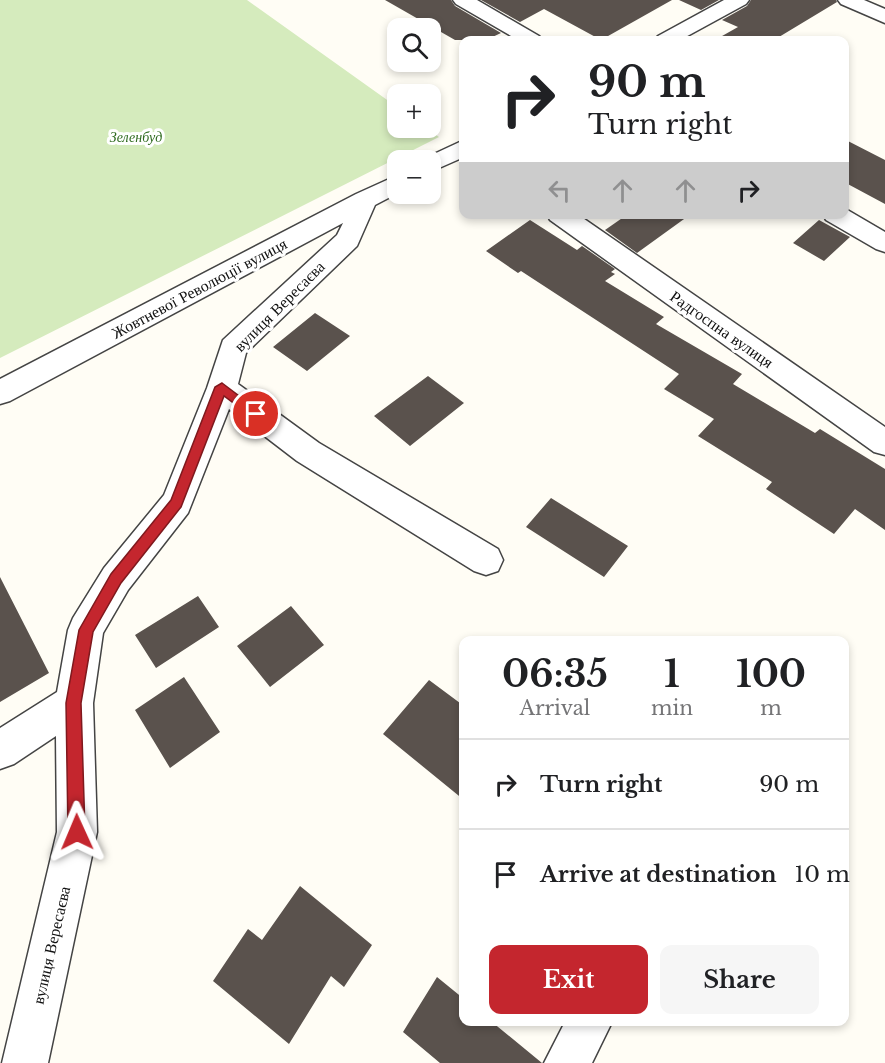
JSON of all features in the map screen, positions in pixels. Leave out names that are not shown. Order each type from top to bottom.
[{"type":"street","points":[[463,0],[525,36]]},
{"type":"street","points":[[672,36],[739,0]]},
{"type":"street","points":[[848,0],[885,16]]},
{"type":"street","points":[[441,159],[459,150]]},
{"type":"street","name":"Жовтневої Революції вулиця","points":[[0,393],[387,189]]},
{"type":"street","name":"вулиця Вересаєва","points":[[25,1063],[77,832],[74,703],[86,630],[116,579],[177,503],[222,387],[233,348],[348,240],[365,200]]},
{"type":"street","name":"Радгоспна вулиця","points":[[567,219],[885,443]]},
{"type":"street","points":[[844,219],[885,243]]},
{"type":"street","points":[[222,387],[308,452],[486,560]]},
{"type":"street","points":[[0,750],[74,703]]},
{"type":"street","points":[[567,1063],[588,1026]]},
{"type":"green space","name":"Зеленбуд","points":[[0,0],[247,0],[387,100],[387,138],[437,138],[413,150],[387,150],[387,163],[0,358]]},
{"type":"building","points":[[385,0],[451,0],[455,6],[501,33],[495,36],[459,36],[459,40],[441,32],[441,18],[416,18]]},
{"type":"building","points":[[481,0],[672,0],[608,36],[594,36],[544,9],[520,22]]},
{"type":"building","points":[[679,0],[719,0],[701,10]]},
{"type":"building","points":[[751,0],[836,0],[837,2],[781,36],[722,36],[738,27],[722,20],[747,6]]},
{"type":"building","points":[[849,142],[885,160],[885,204],[849,185]]},
{"type":"building","points":[[621,219],[684,219],[637,253],[605,230]]},
{"type":"building","points":[[530,220],[577,250],[582,246],[615,269],[611,272],[615,274],[605,281],[664,317],[656,324],[742,374],[733,384],[815,433],[820,429],[885,469],[885,530],[855,509],[834,534],[766,489],[772,482],[698,436],[714,419],[664,389],[679,374],[521,271],[518,273],[486,251]]},
{"type":"building","points":[[819,220],[850,237],[824,261],[793,243]]},
{"type":"building","points":[[315,313],[350,336],[307,371],[273,347]]},
{"type":"building","points":[[428,376],[464,403],[410,446],[374,416]]},
{"type":"building","points":[[551,498],[628,546],[604,577],[526,527]]},
{"type":"building","points":[[0,577],[49,673],[0,702]]},
{"type":"building","points":[[198,596],[219,627],[156,668],[135,635]]},
{"type":"building","points":[[291,606],[324,645],[270,687],[237,646]]},
{"type":"building","points":[[184,677],[220,732],[170,768],[135,710]]},
{"type":"building","points":[[429,680],[459,702],[459,796],[383,734]]},
{"type":"building","points":[[300,886],[372,945],[344,987],[331,976],[289,1044],[213,981],[248,929],[262,940]]},
{"type":"building","points":[[437,977],[459,995],[459,1026],[497,1026],[542,1063],[440,1063],[403,1032]]},
{"type":"route","points":[[77,832],[74,703],[86,630],[116,579],[177,503],[222,387],[256,414]]}]
